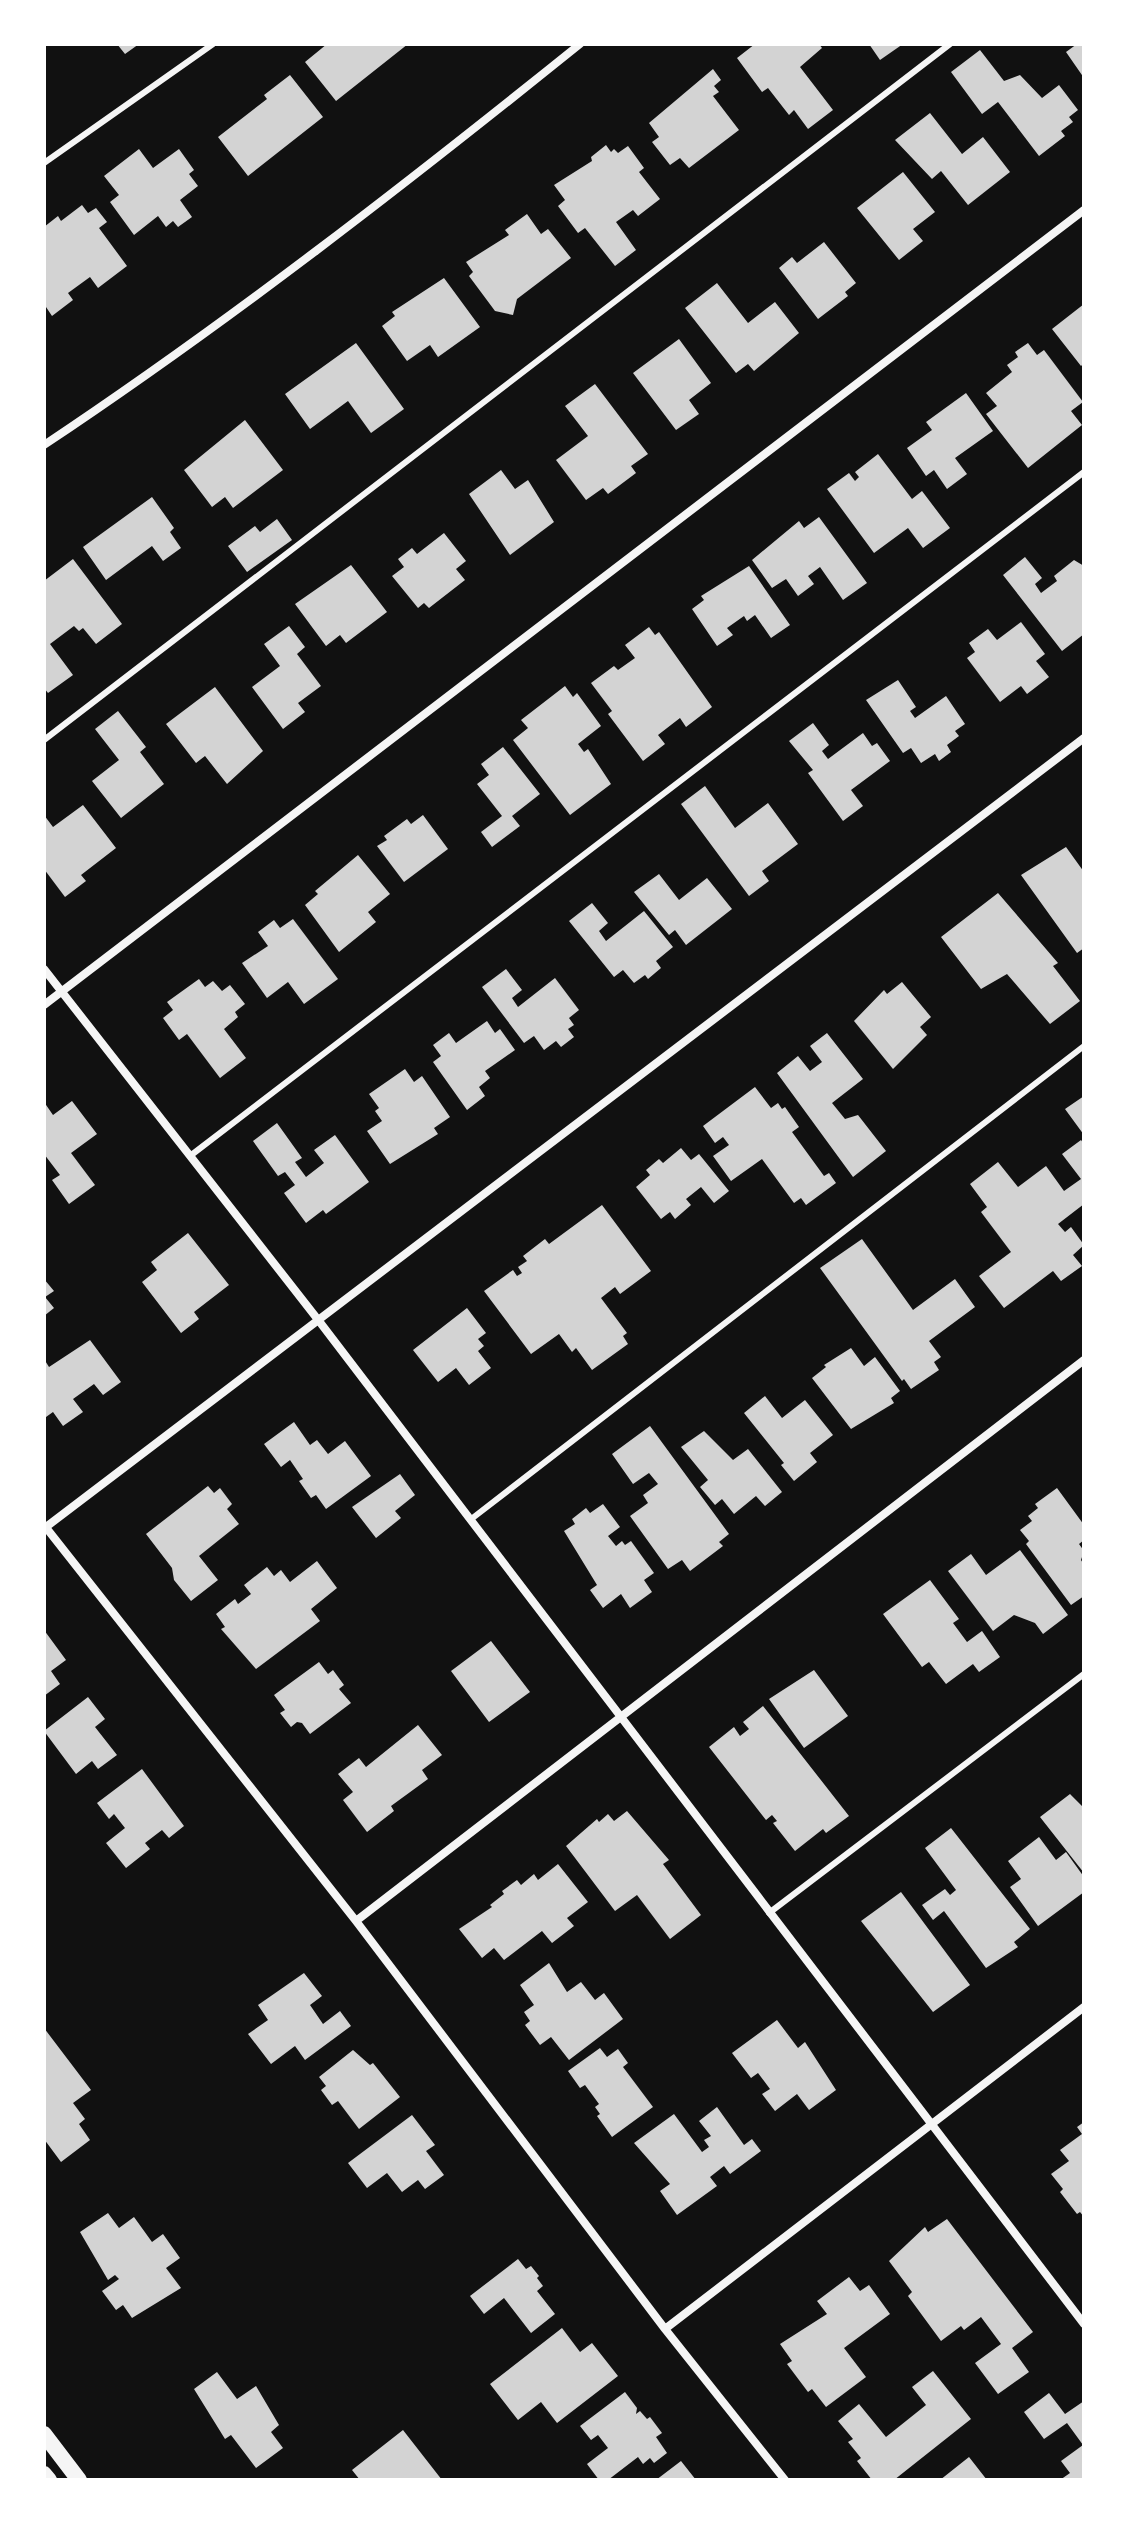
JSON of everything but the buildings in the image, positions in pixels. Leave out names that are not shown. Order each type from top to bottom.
[{"type":"main road","points":[[44,2434],[79,2480]]},
{"type":"main road","points":[[44,2474],[49,2480]]},
{"type":"street","points":[[44,445],[245,303],[441,156],[580,44]]},
{"type":"street","points":[[44,1005],[1084,210]]},
{"type":"street","points":[[785,2480],[665,2329],[356,1921],[45,1526],[1084,738]]},
{"type":"street","points":[[44,969],[319,1321],[1084,2324]]},
{"type":"street","points":[[356,1921],[1084,1360]]},
{"type":"street","points":[[665,2329],[1084,2007]]},
{"type":"lane","points":[[44,163],[213,44]]},
{"type":"lane","points":[[44,740],[950,44]]},
{"type":"lane","points":[[190,1156],[1084,472]]},
{"type":"lane","points":[[470,1520],[1084,1046]]},
{"type":"lane","points":[[769,1913],[1084,1674]]}]
